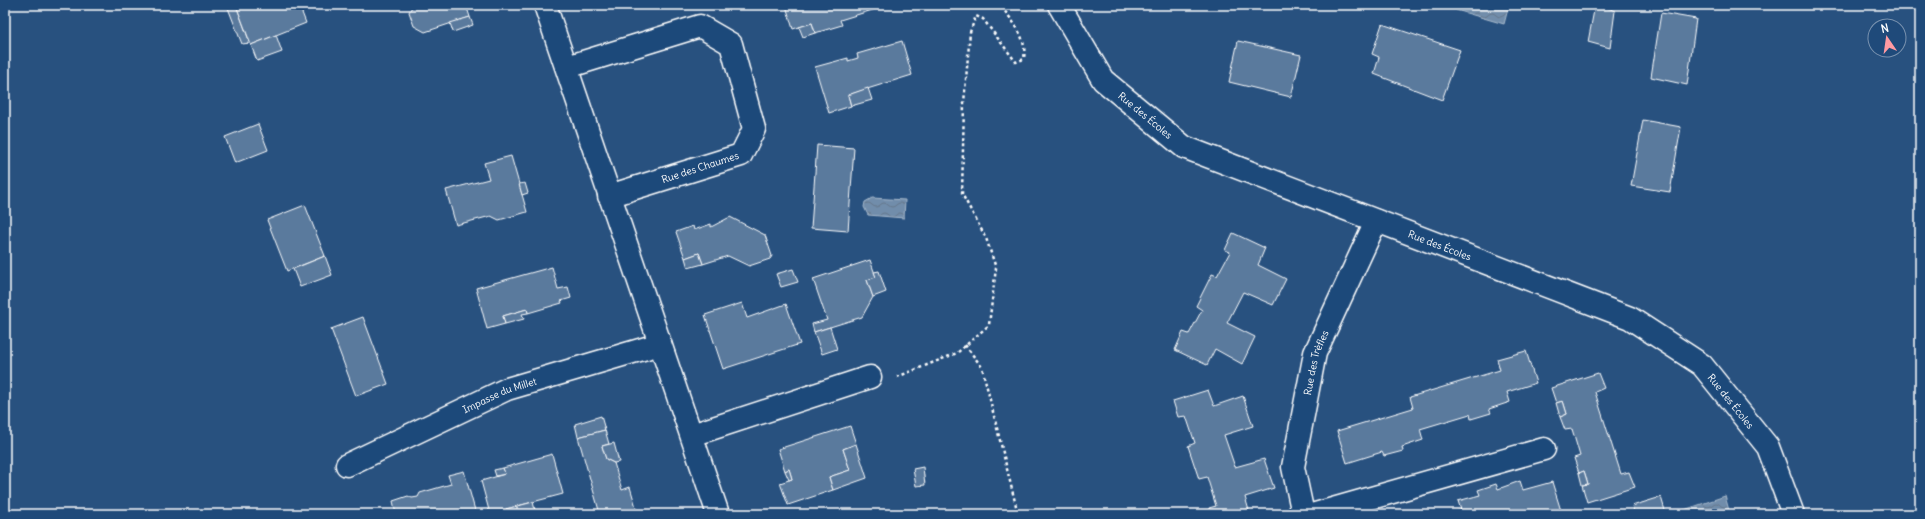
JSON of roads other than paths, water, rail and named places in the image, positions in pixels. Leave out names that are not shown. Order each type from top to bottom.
[{"type":"street","points":[[545,5],[718,514]]},
{"type":"street","name":"Rue des Écoles","points":[[1059,5],[1103,80],[1184,147],[1630,318],[1702,365],[1768,447],[1793,514]]},
{"type":"street","name":"Rue des Chaumes","points":[[567,67],[700,26],[731,44],[754,129],[741,155],[609,196]]},
{"type":"street","name":"Rue des Trèfles","points":[[1304,514],[1293,466],[1315,353],[1376,221]]},
{"type":"street","name":"Impasse du Millet","points":[[346,465],[507,389],[660,344]]},
{"type":"street","points":[[692,435],[870,377]]},
{"type":"street","points":[[1315,514],[1544,449]]},
{"type":"water","points":[[1457,5],[1509,5],[1504,24],[1456,10]]},
{"type":"water","points":[[872,198],[905,200],[904,218],[868,215],[864,207],[865,202]]},
{"type":"water","points":[[1725,496],[1730,514],[1682,514],[1681,511]]}]
